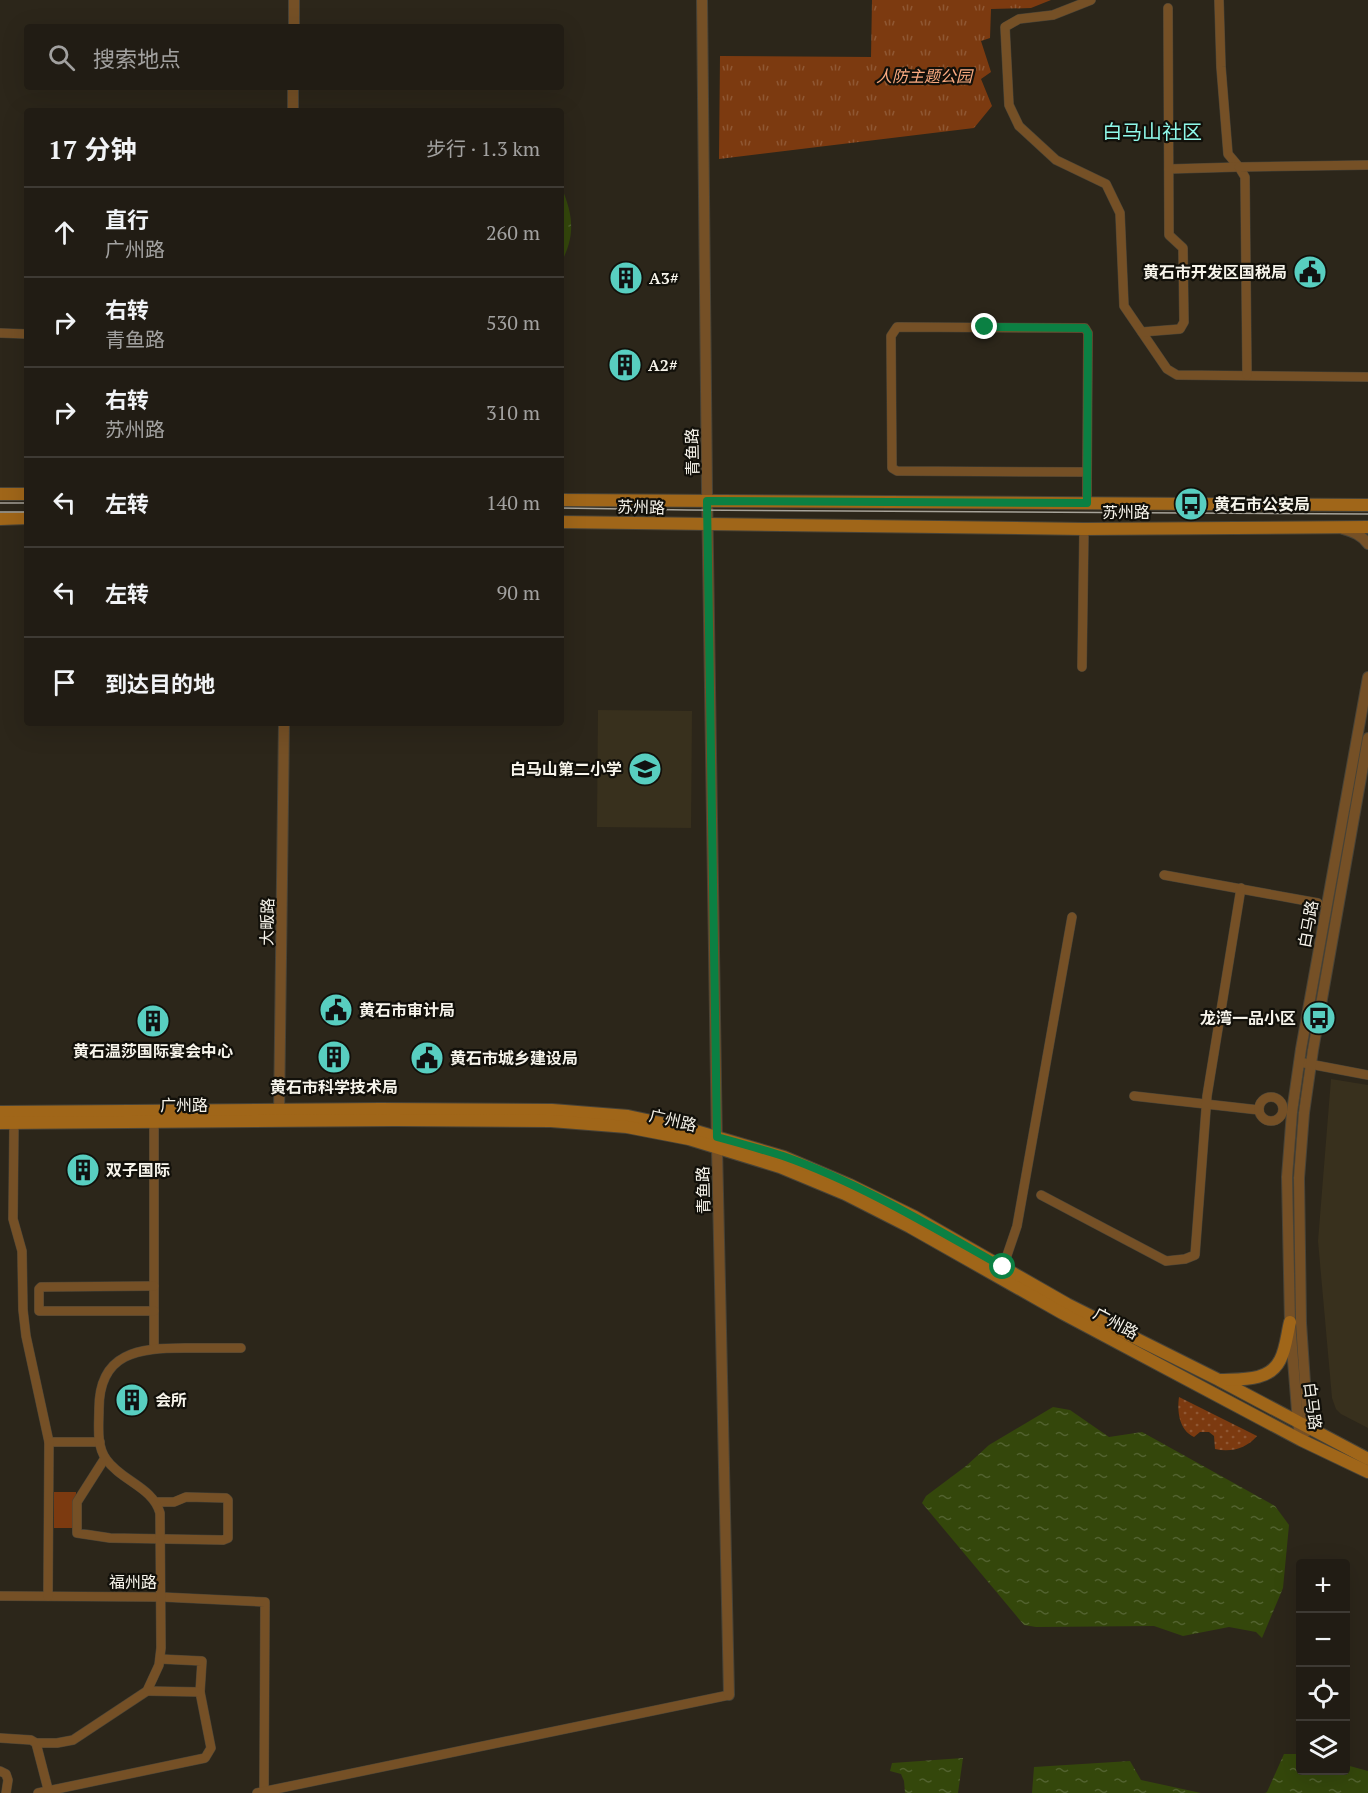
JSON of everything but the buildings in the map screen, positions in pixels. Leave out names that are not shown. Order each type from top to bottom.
[{"type":"main road","points":[[0,494],[24,494]]},
{"type":"main road","points":[[1346,506],[1368,497]]},
{"type":"main road","name":"苏州路","points":[[564,500],[1368,505]]},
{"type":"main road","points":[[0,519],[24,518]]},
{"type":"main road","name":"苏州路","points":[[564,522],[1083,529],[1368,527]]},
{"type":"main road","name":"广州路","points":[[0,1113],[551,1121],[627,1126],[784,1157],[850,1185],[915,1217],[1067,1304],[1219,1380],[1368,1459]]},
{"type":"main road","name":"广州路","points":[[0,1123],[154,1122],[279,1116]]},
{"type":"main road","name":"广州路","points":[[717,1143],[845,1194],[1062,1313],[1301,1440],[1368,1472]]},
{"type":"main road","points":[[1219,1380],[1254,1378],[1268,1374],[1280,1360],[1290,1322]]},
{"type":"street","points":[[294,0],[294,24]]},
{"type":"street","name":"青鱼路","points":[[702,0],[717,1143],[729,1695]]},
{"type":"street","points":[[1091,0],[1053,15],[1019,19],[1005,27],[1009,105],[1019,126],[1056,160],[1107,184],[1120,213],[1124,306],[1167,369],[1177,375],[1368,376]]},
{"type":"street","points":[[1219,0],[1221,67],[1228,154],[1245,177],[1247,375]]},
{"type":"street","points":[[1142,332],[1180,329],[1184,322],[1183,248],[1169,235],[1168,8]]},
{"type":"street","points":[[293,90],[293,108]]},
{"type":"street","points":[[1169,169],[1368,165]]},
{"type":"street","points":[[1087,472],[897,471],[892,468],[891,336],[897,327],[1085,328],[1088,333],[1087,503]]},
{"type":"street","points":[[0,333],[24,333]]},
{"type":"street","points":[[1340,528],[1354,532],[1365,539],[1368,544]]},
{"type":"street","points":[[1082,667],[1083,529]]},
{"type":"street","name":"白马路","points":[[1301,1440],[1303,1425],[1299,1178],[1305,1063],[1368,677]]},
{"type":"street","name":"大畈路","points":[[279,1116],[284,726]]},
{"type":"street","name":"白马路","points":[[1303,1425],[1290,1322],[1287,1177],[1292,1112],[1305,1063],[1368,738]]},
{"type":"street","points":[[1164,875],[1318,903]]},
{"type":"street","points":[[1041,1195],[1166,1261],[1185,1259],[1195,1255],[1206,1104],[1241,888]]},
{"type":"street","points":[[1003,1267],[1017,1226],[1072,917]]},
{"type":"street","points":[[1305,1063],[1368,1075]]},
{"type":"street","points":[[1134,1096],[1259,1110],[1265,1119],[1280,1121],[1282,1100],[1271,1098],[1264,1100],[1259,1110]]},
{"type":"street","points":[[154,1122],[154,1348]]},
{"type":"street","points":[[14,1123],[13,1219],[22,1251],[26,1336],[49,1442],[48,1596]]},
{"type":"street","points":[[39,1311],[39,1289],[41,1287],[154,1286]]},
{"type":"street","points":[[23,1310],[154,1311]]},
{"type":"street","points":[[0,1738],[31,1740],[36,1743],[74,1740],[147,1691],[160,1659],[162,1539],[160,1513],[153,1497],[120,1473],[105,1458],[100,1442],[99,1399],[105,1375],[117,1361],[128,1354],[154,1348],[241,1348]]},
{"type":"street","points":[[49,1442],[100,1442]]},
{"type":"street","points":[[105,1458],[77,1502],[77,1533],[110,1538],[226,1539],[228,1500],[224,1497],[186,1497],[174,1502],[157,1502]]},
{"type":"street","name":"福州路","points":[[0,1596],[162,1597],[265,1602],[260,1792]]},
{"type":"street","points":[[38,1793],[205,1758],[211,1748],[200,1692],[202,1661],[160,1659]]},
{"type":"street","points":[[147,1691],[200,1692]]},
{"type":"street","points":[[260,1792],[729,1695]]},
{"type":"street","points":[[36,1743],[49,1792]]},
{"type":"street","points":[[0,1771],[6,1774],[8,1780],[6,1793]]},
{"type":"shaded area","name":"白马山第二小学","points":[[598,710],[692,711],[691,828],[597,827]]},
{"type":"shaded area","points":[[1331,1079],[1368,1085],[1368,1428],[1341,1414],[1336,1409],[1332,1398],[1318,1241]]},
{"type":"green space","name":"人防主题公园","points":[[872,0],[1051,0],[1031,8],[991,9],[990,38],[981,41],[991,72],[981,79],[992,106],[974,128],[719,159],[720,56],[871,57]]},
{"type":"green space","points":[[1179,1397],[1257,1436],[1248,1444],[1238,1448],[1215,1449],[1214,1436],[1209,1432],[1200,1432],[1194,1437],[1185,1430],[1179,1414]]},
{"type":"green space","points":[[54,1492],[76,1492],[75,1528],[54,1528]]},
{"type":"water","points":[[564,195],[571,224],[564,257]]},
{"type":"water","points":[[1053,1407],[1070,1410],[1109,1437],[1142,1432],[1275,1506],[1289,1525],[1283,1588],[1262,1638],[1256,1632],[1229,1627],[1183,1636],[1154,1626],[1036,1627],[1024,1625],[922,1503],[926,1496],[966,1466],[989,1445]]},
{"type":"water","points":[[1284,1754],[1296,1754],[1296,1775],[1350,1775],[1350,1766],[1368,1771],[1368,1793],[1265,1793]]},
{"type":"water","points":[[963,1758],[958,1793],[905,1793],[901,1774],[890,1771],[892,1763]]},
{"type":"water","points":[[1130,1761],[1141,1780],[1201,1793],[1032,1793],[1034,1767]]},
{"type":"tram line","points":[[0,503],[24,503]]},
{"type":"tram line","points":[[564,508],[1368,514]]},
{"type":"tram line","points":[[0,512],[24,512]]},
{"type":"place","name":"黄石市开发区国税局","points":[[1310,272]]},
{"type":"place","name":"A3#","points":[[626,278]]},
{"type":"place","name":"A2#","points":[[625,365]]},
{"type":"place","name":"黄石市公安局","points":[[1191,504]]},
{"type":"place","name":"白马山第二小学","points":[[645,769]]},
{"type":"place","name":"黄石市审计局","points":[[336,1010]]},
{"type":"place","name":"龙湾一品小区","points":[[1319,1018]]},
{"type":"place","name":"黄石温莎国际宴会中心","points":[[153,1021]]},
{"type":"place","name":"黄石市科学技术局","points":[[334,1057]]},
{"type":"place","name":"黄石市城乡建设局","points":[[427,1058]]},
{"type":"place","name":"双子国际","points":[[83,1170]]},
{"type":"place","name":"会所","points":[[132,1400]]},
{"type":"district","name":"白马山社区","points":[[1152,132]]},
{"type":"route","points":[[985,327],[1085,328],[1088,333],[1087,503],[707,501],[717,1137],[784,1157],[850,1185],[915,1217],[1003,1267]]}]
